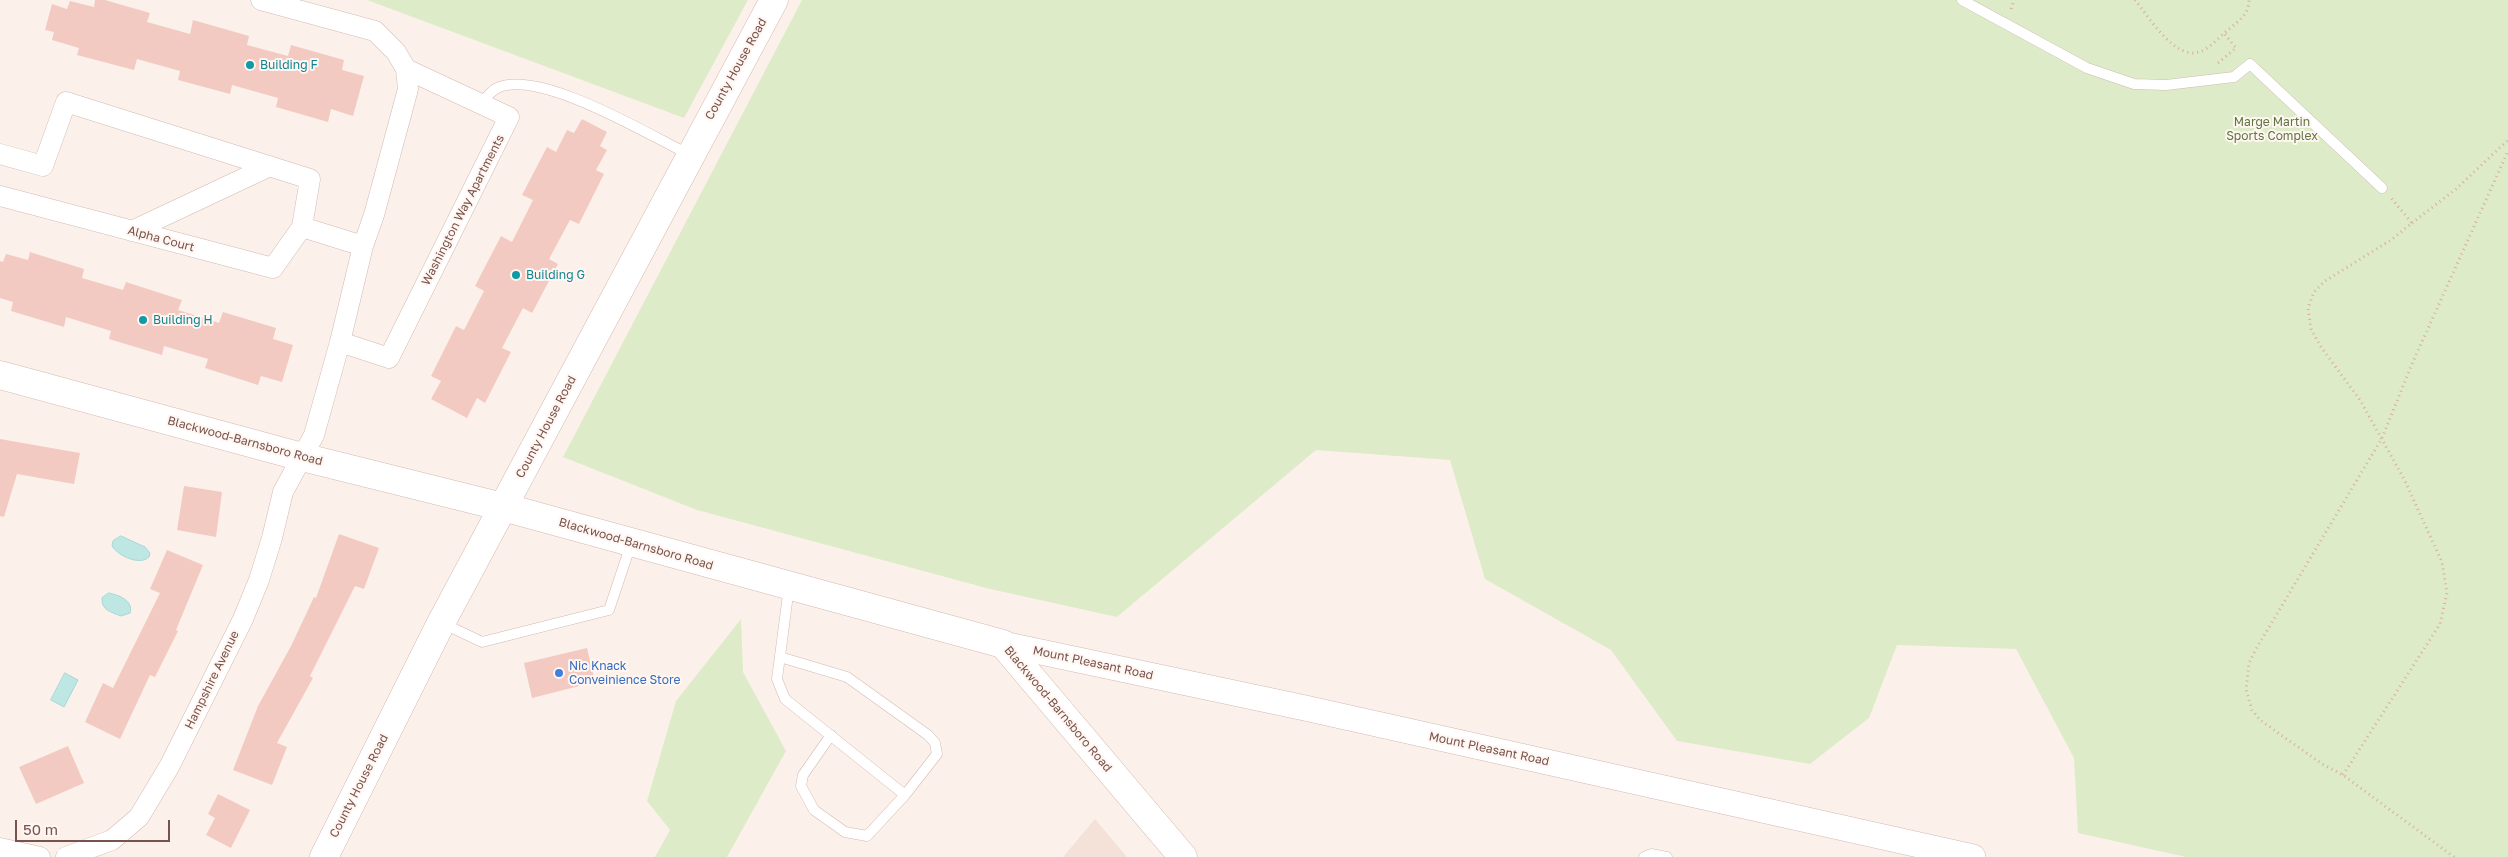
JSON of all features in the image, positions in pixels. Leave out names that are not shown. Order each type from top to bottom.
[{"type":"main road","name":"County House Road","points":[[327,856],[441,623],[774,0]]},
{"type":"main road","name":"Blackwood-Barnsboro Road","points":[[0,375],[302,457],[503,507],[1003,644],[1182,857]]},
{"type":"street","points":[[261,0],[375,31],[396,52],[406,70],[408,89],[374,215],[363,246],[340,342],[314,435],[302,457]]},
{"type":"street","name":"Washington Way Apartments","points":[[340,342],[389,358],[509,117],[406,70]]},
{"type":"street","points":[[0,154],[43,166],[66,102],[310,179],[302,227],[363,246]]},
{"type":"street","points":[[132,231],[270,166]]},
{"type":"street","name":"Alpha Court","points":[[0,196],[273,268],[302,227]]},
{"type":"street","name":"Hampshire Avenue","points":[[66,857],[96,847],[126,830],[139,817],[151,798],[246,610],[272,538],[283,492],[302,457]]},
{"type":"street","name":"Mount Pleasant Road","points":[[1003,644],[1305,708],[1974,857]]},
{"type":"street","points":[[0,848],[40,857]]},
{"type":"lane","points":[[1962,0],[2087,68],[2134,84],[2166,85],[2234,77],[2250,64],[2382,188]]},
{"type":"lane","points":[[481,104],[495,89],[507,85],[543,87],[572,97],[690,155]]},
{"type":"lane","points":[[441,623],[482,642],[609,610],[632,543]]},
{"type":"lane","points":[[789,586],[776,679],[785,699],[905,795]]},
{"type":"lane","points":[[780,657],[847,677],[928,735],[935,743],[937,754],[905,795],[867,836],[846,832],[814,810],[801,786],[803,775],[831,735]]},
{"type":"lane","points":[[1644,857],[1651,854],[1668,857]]},
{"type":"path","points":[[2010,13],[2014,0]]},
{"type":"path","points":[[2135,0],[2166,37],[2181,51],[2188,53],[2204,50],[2224,33],[2246,13],[2249,0]]},
{"type":"path","points":[[2216,64],[2236,48],[2224,33]]},
{"type":"path","points":[[2344,775],[2440,624],[2447,593],[2442,562],[2431,534],[2382,438],[2360,400],[2321,347],[2311,329],[2308,308],[2314,292],[2325,281],[2391,240],[2456,189],[2508,140]]},
{"type":"path","points":[[2454,857],[2344,775],[2322,764],[2260,720],[2248,701],[2245,679],[2256,649],[2382,438],[2412,364],[2508,151]]},
{"type":"path","points":[[2382,188],[2412,223]]},
{"type":"shaded area","points":[[1095,819],[1127,857],[1063,857]]},
{"type":"green space","points":[[367,0],[748,0],[684,118]]},
{"type":"green space","name":"Marge Martin Sports Complex","points":[[802,0],[2508,0],[2508,857],[2186,857],[2078,833],[2074,758],[2016,649],[1897,645],[1869,718],[1810,764],[1677,741],[1611,650],[1485,579],[1450,460],[1316,450],[1117,617],[990,589],[697,510],[563,457]]},
{"type":"green space","points":[[741,619],[743,672],[786,751],[727,857],[655,857],[670,830],[647,801],[676,701]]},
{"type":"water","points":[[121,536],[145,547],[150,553],[149,557],[145,560],[129,559],[115,550],[112,546],[113,541]]},
{"type":"water","points":[[109,593],[125,599],[130,605],[130,613],[121,616],[105,608],[102,598]]},
{"type":"water","points":[[65,673],[78,680],[64,707],[51,700]]},
{"type":"building","name":"Building F","points":[[95,0],[105,0],[150,13],[147,22],[190,34],[193,20],[249,36],[247,45],[288,56],[291,45],[344,60],[342,70],[364,76],[353,116],[331,109],[328,122],[276,107],[278,98],[232,85],[230,94],[178,80],[180,71],[137,59],[134,70],[77,55],[79,48],[52,40],[54,32],[45,30],[52,4],[67,9],[70,1],[94,7]]},
{"type":"building","name":"Building G","points":[[582,119],[607,132],[600,146],[607,150],[596,170],[604,174],[579,224],[570,220],[549,259],[558,264],[532,313],[523,308],[502,348],[511,352],[485,403],[477,398],[467,418],[431,399],[441,381],[431,376],[456,326],[464,330],[484,291],[475,286],[501,236],[512,242],[533,200],[522,195],[547,147],[556,152],[567,130],[574,133]]},
{"type":"building","name":"Building H","points":[[30,252],[84,269],[82,278],[123,290],[126,282],[182,300],[178,310],[219,323],[223,312],[276,328],[273,339],[293,345],[282,382],[261,376],[258,385],[205,368],[208,359],[164,346],[162,355],[109,339],[111,331],[66,317],[64,327],[11,311],[13,302],[0,298],[0,261],[3,262],[6,254],[28,260]]},
{"type":"building","points":[[0,439],[80,453],[74,484],[17,474],[4,517],[0,516]]},
{"type":"building","points":[[184,486],[222,492],[216,537],[177,530]]},
{"type":"building","points":[[339,534],[379,548],[364,589],[355,586],[310,676],[313,678],[277,743],[287,747],[272,785],[233,770],[258,706],[291,646],[314,597],[316,598]]},
{"type":"building","points":[[167,550],[203,565],[176,630],[178,631],[155,677],[150,675],[120,739],[85,722],[103,683],[113,688],[160,593],[150,589]]},
{"type":"building","name":"Nic Knack Conveinience Store","points":[[587,648],[595,682],[532,698],[524,663]]},
{"type":"building","points":[[68,746],[84,783],[36,804],[19,767]]},
{"type":"building","points":[[218,794],[250,810],[231,848],[206,835],[215,818],[208,814]]},
{"type":"place","name":"Building F","points":[[250,65]]},
{"type":"place","name":"Building G","points":[[516,275]]},
{"type":"place","name":"Building H","points":[[143,320]]},
{"type":"place","name":"Nic Knack Conveinience Store","points":[[559,673]]}]
